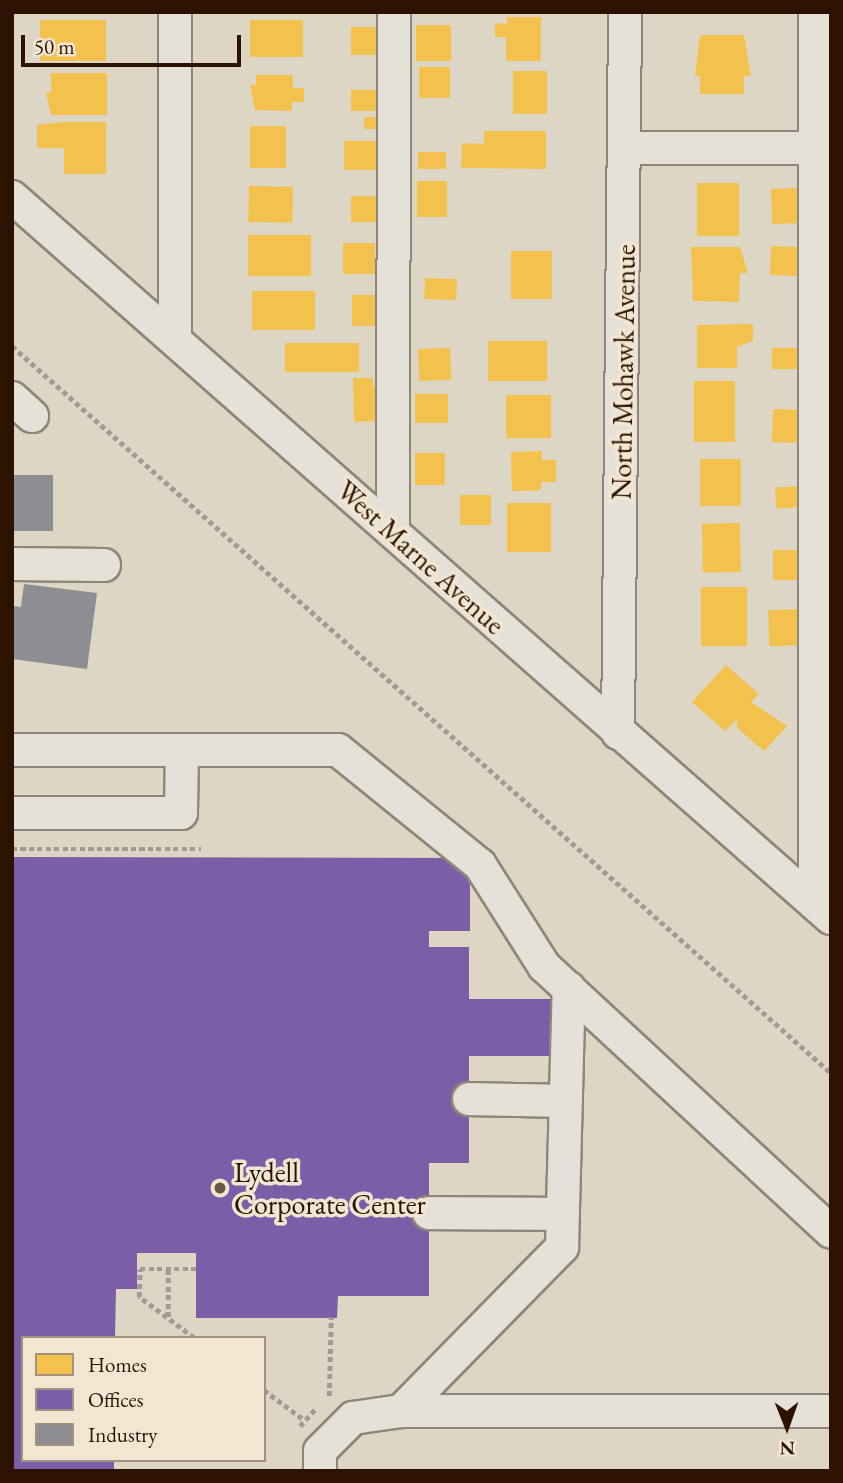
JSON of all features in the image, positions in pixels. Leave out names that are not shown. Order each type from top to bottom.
[{"type":"street","points":[[175,12],[175,338]]},
{"type":"street","points":[[393,532],[394,12]]},
{"type":"street","name":"North Mohawk Avenue","points":[[618,733],[626,148],[625,12]]},
{"type":"street","points":[[815,12],[822,148],[823,911]]},
{"type":"street","points":[[626,148],[822,148]]},
{"type":"street","name":"West Marne Avenue","points":[[12,197],[823,911]]},
{"type":"street","points":[[12,564],[104,565]]},
{"type":"street","points":[[12,750],[338,750],[480,865],[544,966],[831,1232]]},
{"type":"street","points":[[12,813],[181,813],[182,750]]},
{"type":"street","points":[[401,1411],[562,1247],[569,988]]},
{"type":"street","points":[[469,1099],[566,1101]]},
{"type":"street","points":[[429,1213],[563,1214]]},
{"type":"street","points":[[320,1471],[320,1451],[352,1418],[401,1411],[831,1411]]},
{"type":"path","points":[[12,346],[831,1073]]},
{"type":"path","points":[[12,849],[201,849]]},
{"type":"path","points":[[191,1336],[139,1297],[140,1269],[196,1269]]},
{"type":"path","points":[[167,1318],[168,1269]]},
{"type":"path","points":[[298,1432],[303,1419],[331,1395],[331,1317]]},
{"type":"path","points":[[266,1391],[303,1419]]},
{"type":"building: Homes","points":[[507,17],[541,17],[541,61],[506,61],[506,37],[495,37],[495,23],[507,24]]},
{"type":"building: Homes","points":[[40,20],[106,20],[106,61],[40,61]]},
{"type":"building: Homes","points":[[250,20],[303,20],[303,57],[250,57]]},
{"type":"building: Homes","points":[[416,25],[451,25],[451,61],[416,61]]},
{"type":"building: Homes","points":[[351,27],[380,27],[380,55],[351,55]]},
{"type":"building: Homes","points":[[700,35],[744,35],[751,76],[744,76],[744,94],[700,94],[700,76],[695,76]]},
{"type":"building: Homes","points":[[419,67],[450,67],[450,98],[419,98]]},
{"type":"building: Homes","points":[[513,71],[547,71],[547,114],[513,114]]},
{"type":"building: Homes","points":[[51,73],[107,73],[107,115],[51,115],[46,93],[51,92]]},
{"type":"building: Homes","points":[[256,75],[293,75],[293,88],[304,88],[304,102],[292,102],[292,111],[255,110],[250,85],[256,85]]},
{"type":"building: Homes","points":[[351,90],[379,90],[379,111],[351,111]]},
{"type":"building: Homes","points":[[364,117],[378,117],[378,129],[364,129]]},
{"type":"building: Homes","points":[[106,122],[106,174],[64,174],[64,148],[37,148],[37,125]]},
{"type":"building: Homes","points":[[250,126],[286,126],[286,168],[250,168]]},
{"type":"building: Homes","points":[[484,131],[546,131],[546,169],[461,168],[462,143],[484,144]]},
{"type":"building: Homes","points":[[344,141],[378,141],[378,170],[344,170]]},
{"type":"building: Homes","points":[[418,152],[446,152],[446,169],[418,169]]},
{"type":"building: Homes","points":[[417,181],[447,181],[447,217],[417,217]]},
{"type":"building: Homes","points":[[697,183],[739,183],[739,236],[697,236]]},
{"type":"building: Homes","points":[[249,186],[293,187],[292,223],[248,222]]},
{"type":"building: Homes","points":[[802,188],[803,223],[772,224],[771,189]]},
{"type":"building: Homes","points":[[351,196],[380,196],[380,222],[351,222]]},
{"type":"building: Homes","points":[[248,235],[311,235],[311,276],[248,276]]},
{"type":"building: Homes","points":[[343,243],[375,243],[375,274],[343,274]]},
{"type":"building: Homes","points":[[771,246],[804,247],[803,276],[770,275]]},
{"type":"building: Homes","points":[[691,247],[740,247],[748,273],[740,273],[739,302],[693,301]]},
{"type":"building: Homes","points":[[511,251],[552,251],[552,299],[511,299]]},
{"type":"building: Homes","points":[[425,278],[457,279],[456,300],[424,299]]},
{"type":"building: Homes","points":[[252,291],[315,291],[315,330],[252,330]]},
{"type":"building: Homes","points":[[352,295],[383,295],[383,326],[352,326]]},
{"type":"building: Homes","points":[[753,324],[753,341],[737,347],[737,368],[697,368],[697,325]]},
{"type":"building: Homes","points":[[488,341],[547,341],[547,381],[488,381]]},
{"type":"building: Homes","points":[[285,343],[359,343],[359,372],[285,372]]},
{"type":"building: Homes","points":[[450,348],[451,380],[419,381],[418,349]]},
{"type":"building: Homes","points":[[772,348],[804,348],[804,369],[772,369]]},
{"type":"building: Homes","points":[[353,378],[373,378],[373,386],[382,386],[382,421],[354,422]]},
{"type":"building: Homes","points":[[694,381],[735,381],[735,442],[694,442]]},
{"type":"building: Homes","points":[[415,394],[448,394],[448,423],[415,423]]},
{"type":"building: Homes","points":[[506,395],[551,395],[551,438],[506,438]]},
{"type":"building: Homes","points":[[773,409],[803,410],[802,443],[772,442]]},
{"type":"building: Homes","points":[[542,451],[542,460],[556,460],[556,482],[541,482],[541,490],[512,491],[511,452]]},
{"type":"building: Homes","points":[[415,453],[445,453],[445,485],[415,485]]},
{"type":"building: Homes","points":[[700,459],[741,459],[741,506],[700,506]]},
{"type":"building: Homes","points":[[802,486],[803,507],[776,508],[775,487]]},
{"type":"building: Homes","points":[[460,495],[491,495],[491,525],[460,525]]},
{"type":"building: Homes","points":[[507,503],[551,503],[551,552],[507,552]]},
{"type":"building: Homes","points":[[740,523],[741,572],[703,573],[702,524]]},
{"type":"building: Homes","points":[[773,550],[803,550],[803,580],[773,580]]},
{"type":"building: Homes","points":[[701,587],[747,587],[747,646],[701,646]]},
{"type":"building: Homes","points":[[806,609],[807,645],[769,646],[768,610]]},
{"type":"building: Homes","points":[[726,665],[759,694],[751,702],[787,726],[764,751],[737,728],[737,719],[725,731],[692,702]]},
{"type":"building: Offices","name":"Lydell Corporate Center","points":[[12,857],[457,858],[470,870],[470,931],[429,931],[429,947],[469,947],[469,999],[555,999],[555,1056],[469,1056],[469,1163],[429,1163],[429,1296],[338,1296],[337,1318],[196,1318],[196,1253],[137,1253],[137,1289],[116,1289],[115,1336],[21,1336],[21,1462],[114,1462],[114,1471],[12,1471]]},
{"type":"building: Industry","points":[[12,475],[53,475],[53,531],[12,531]]},
{"type":"building: Industry","points":[[24,584],[97,593],[87,669],[12,659],[12,606],[21,607]]},
{"type":"place","name":"Lydell Corporate Center","points":[[220,1188]]}]
